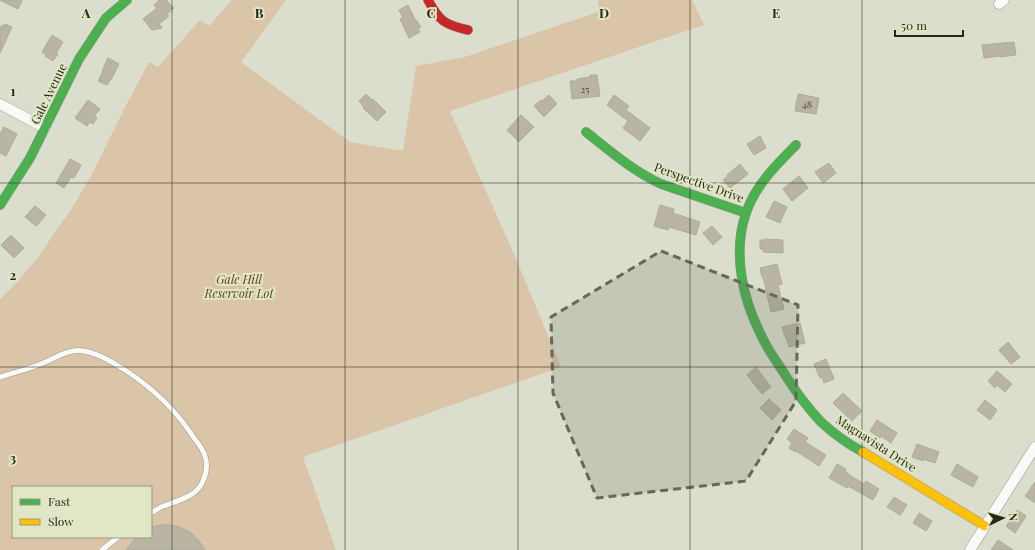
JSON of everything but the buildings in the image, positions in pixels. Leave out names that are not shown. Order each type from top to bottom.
[{"type":"street","name":"Gale Avenue","points":[[0,205],[30,158],[79,59],[94,34],[106,18],[127,0]]},
{"type":"street","points":[[428,0],[439,18],[445,23],[450,26],[468,30]]},
{"type":"street","points":[[0,104],[45,128]]},
{"type":"street","name":"Perspective Drive","points":[[586,132],[651,180],[746,213]]},
{"type":"street","name":"Magnavista Drive","points":[[796,145],[761,185],[746,213],[742,230],[740,248],[744,287],[748,304],[759,331],[790,382],[808,408],[840,438],[985,526]]},
{"type":"street","points":[[970,550],[1035,447]]},
{"type":"lane","points":[[0,377],[40,365],[65,353],[84,351],[102,356],[118,365],[145,383],[159,395],[183,421],[202,449],[205,457],[206,471],[202,484],[193,493],[160,508],[152,513]]},
{"type":"lane","points":[[102,550],[117,538]]},
{"type":"highlighted area","points":[[661,251],[798,305],[796,401],[746,481],[597,498],[553,393],[551,317]]},
{"type":"green space","name":"Gale Hill Reservoir Lot","points":[[232,0],[286,0],[241,62],[350,142],[403,151],[416,66],[465,57],[598,12],[598,0],[692,0],[704,25],[450,111],[514,254],[561,367],[303,457],[336,550],[0,550],[0,299],[18,281],[38,257],[72,208],[93,172],[149,62],[158,67],[200,20],[209,26]]},
{"type":"traffic: fast","points":[[0,205],[30,158],[79,59],[106,18],[127,0]]},
{"type":"traffic: fast","points":[[586,132],[622,160],[651,179],[661,184],[746,213]]},
{"type":"traffic: fast","points":[[796,145],[767,176],[755,194],[746,213],[740,244],[740,260],[745,292],[755,323],[764,342],[801,399],[821,422],[852,446],[863,452]]},
{"type":"traffic: slow","points":[[863,452],[985,526]]},
{"type":"traffic: jam","points":[[428,0],[439,17],[444,21],[448,24],[468,30]]}]
